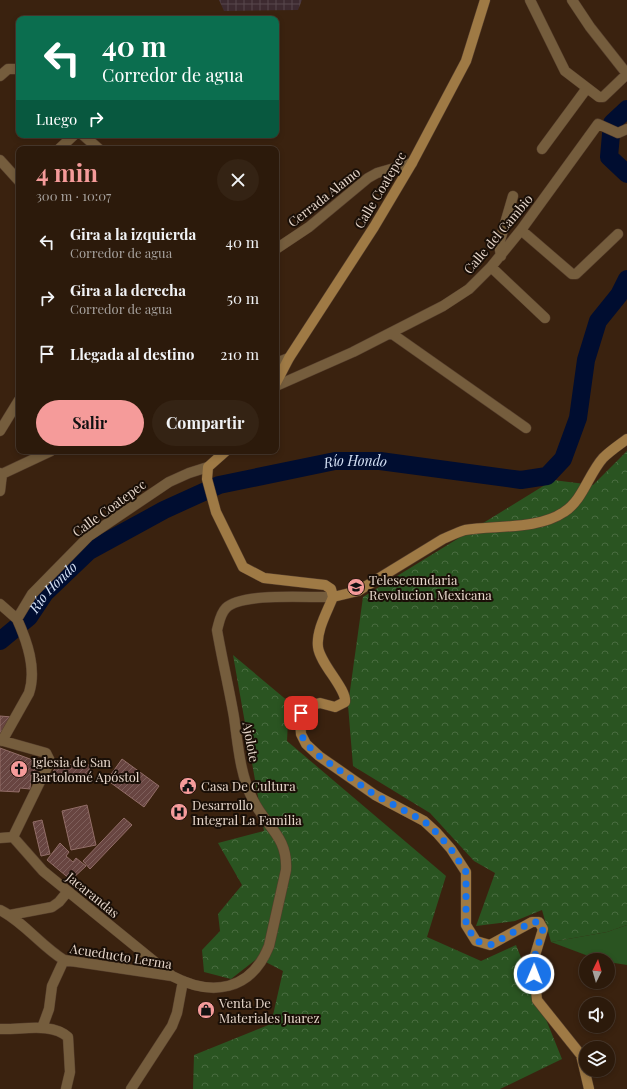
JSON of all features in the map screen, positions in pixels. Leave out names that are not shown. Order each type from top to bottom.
[{"type":"main road","name":"Calle Coatepec","points":[[279,377],[289,358],[374,227],[412,163],[466,61],[485,0]]},
{"type":"main road","points":[[333,597],[358,590],[443,539],[464,530],[523,525],[553,518],[565,512],[577,499],[603,458],[627,439]]},
{"type":"main road","name":"Calle Coatepec","points":[[208,467],[223,454]]},
{"type":"main road","points":[[208,467],[207,479],[216,512],[243,567],[264,578],[325,585],[331,589],[333,597],[321,626],[318,647],[321,658],[345,698],[342,705],[335,707],[320,703],[305,707],[301,713],[300,721],[301,734],[306,744],[319,756],[375,795],[412,814],[437,833],[466,872],[466,925],[476,941],[490,945],[532,922],[539,922],[543,929],[533,962],[537,1000],[581,1055],[589,1089]]},
{"type":"street","points":[[530,0],[565,71],[599,97],[603,97],[627,74],[590,28],[572,0]]},
{"type":"street","points":[[0,76],[8,70],[16,69]]},
{"type":"street","points":[[542,149],[587,88]]},
{"type":"street","name":"Calle del Cambio","points":[[279,385],[353,352],[391,333],[443,306],[462,293],[491,267],[521,230],[598,124],[601,124],[605,128],[622,131]]},
{"type":"street","points":[[62,146],[71,138]]},
{"type":"street","points":[[86,138],[95,146]]},
{"type":"street","points":[[0,160],[16,178]]},
{"type":"street","name":"Cerrada Alamo","points":[[279,247],[309,227],[368,178],[377,173],[412,163]]},
{"type":"street","points":[[500,256],[499,244],[513,196]]},
{"type":"street","points":[[521,230],[572,274],[576,274],[618,234]]},
{"type":"street","points":[[491,267],[545,318]]},
{"type":"street","points":[[391,333],[526,428]]},
{"type":"street","points":[[279,362],[289,358]]},
{"type":"street","points":[[0,431],[16,405]]},
{"type":"street","points":[[0,490],[1,474],[44,454]]},
{"type":"street","name":"Calle Coatepec","points":[[18,621],[32,594],[89,536],[169,482],[189,473],[208,467]]},
{"type":"street","name":"Ajolote","points":[[206,988],[225,988],[244,980],[252,974],[265,958],[269,946],[287,860],[278,834],[254,804],[244,780],[216,630],[222,614],[233,603],[246,599],[333,597]]},
{"type":"street","points":[[0,604],[18,621],[31,661],[32,684],[30,693],[1,740],[46,753],[50,761],[13,837],[0,838]]},
{"type":"street","name":"Jacarandas","points":[[13,837],[43,871],[172,976]]},
{"type":"street","points":[[10,915],[52,907],[59,902],[68,891]]},
{"type":"street","name":"Acueducto Lerma","points":[[0,910],[10,915],[49,951],[64,960],[172,976],[183,982],[206,988]]},
{"type":"street","points":[[42,1028],[49,1009],[52,986],[64,960]]},
{"type":"street","points":[[131,1089],[172,1026],[177,1013],[183,982]]},
{"type":"street","points":[[0,1029],[42,1028],[62,1031],[68,1037],[70,1046],[70,1072],[66,1089]]},
{"type":"shaded area","points":[[219,0],[302,0],[298,10],[224,11]]},
{"type":"green space","points":[[627,451],[627,925],[607,932],[551,942],[542,910],[515,921],[476,926],[495,873],[474,861],[430,813],[353,766],[348,705],[363,597],[553,480],[593,485]]},
{"type":"green space","points":[[233,655],[289,702],[287,741],[446,876],[427,937],[481,961],[516,945],[562,1059],[500,1089],[193,1089],[194,1055],[271,1024],[283,971],[258,958],[231,979],[204,972],[202,950],[220,931],[218,914],[242,885],[218,843],[264,831]]},
{"type":"green space","points":[[627,925],[627,965],[615,963],[615,953],[580,953],[551,942],[607,932]]},
{"type":"building","points":[[0,716],[12,717],[4,734],[0,734]]},
{"type":"building","name":"Iglesia de San Bartolomé Apóstol","points":[[0,748],[41,763],[37,775],[31,775],[30,789],[20,788],[19,792],[0,791]]},
{"type":"building","points":[[122,759],[159,786],[144,807],[107,780]]},
{"type":"building","points":[[57,764],[90,765],[88,777],[52,774]]},
{"type":"building","points":[[87,805],[96,845],[71,850],[62,811]]},
{"type":"building","points":[[124,818],[132,825],[90,869],[83,861]]},
{"type":"building","points":[[42,820],[50,854],[41,856],[33,822]]},
{"type":"building","points":[[60,843],[69,852],[66,856],[73,862],[76,858],[86,866],[71,880],[47,860]]},
{"type":"waterway","name":"Río Hondo","points":[[627,109],[612,123],[609,157],[627,174]]},
{"type":"waterway","name":"Río Hondo","points":[[0,641],[29,617],[45,593],[89,551],[164,510],[219,485],[335,461],[380,461],[521,480],[547,476],[563,459],[578,418],[586,360],[598,321],[619,295],[627,279]]},
{"type":"place","name":"Telesecundaria Revolucion Mexicana","points":[[356,587]]},
{"type":"place","name":"Iglesia de San Bartolomé Apóstol","points":[[19,769]]},
{"type":"place","name":"Casa De Cultura","points":[[188,786]]},
{"type":"place","name":"Desarrollo Integral La Familia","points":[[179,812]]},
{"type":"place","name":"Venta De Materiales Juarez","points":[[206,1010]]},
{"type":"route","points":[[301,713],[301,734],[306,744],[319,756],[375,795],[424,821],[451,849],[466,872],[466,925],[476,941],[490,945],[532,922],[539,922],[543,929],[533,962],[534,974]]}]
